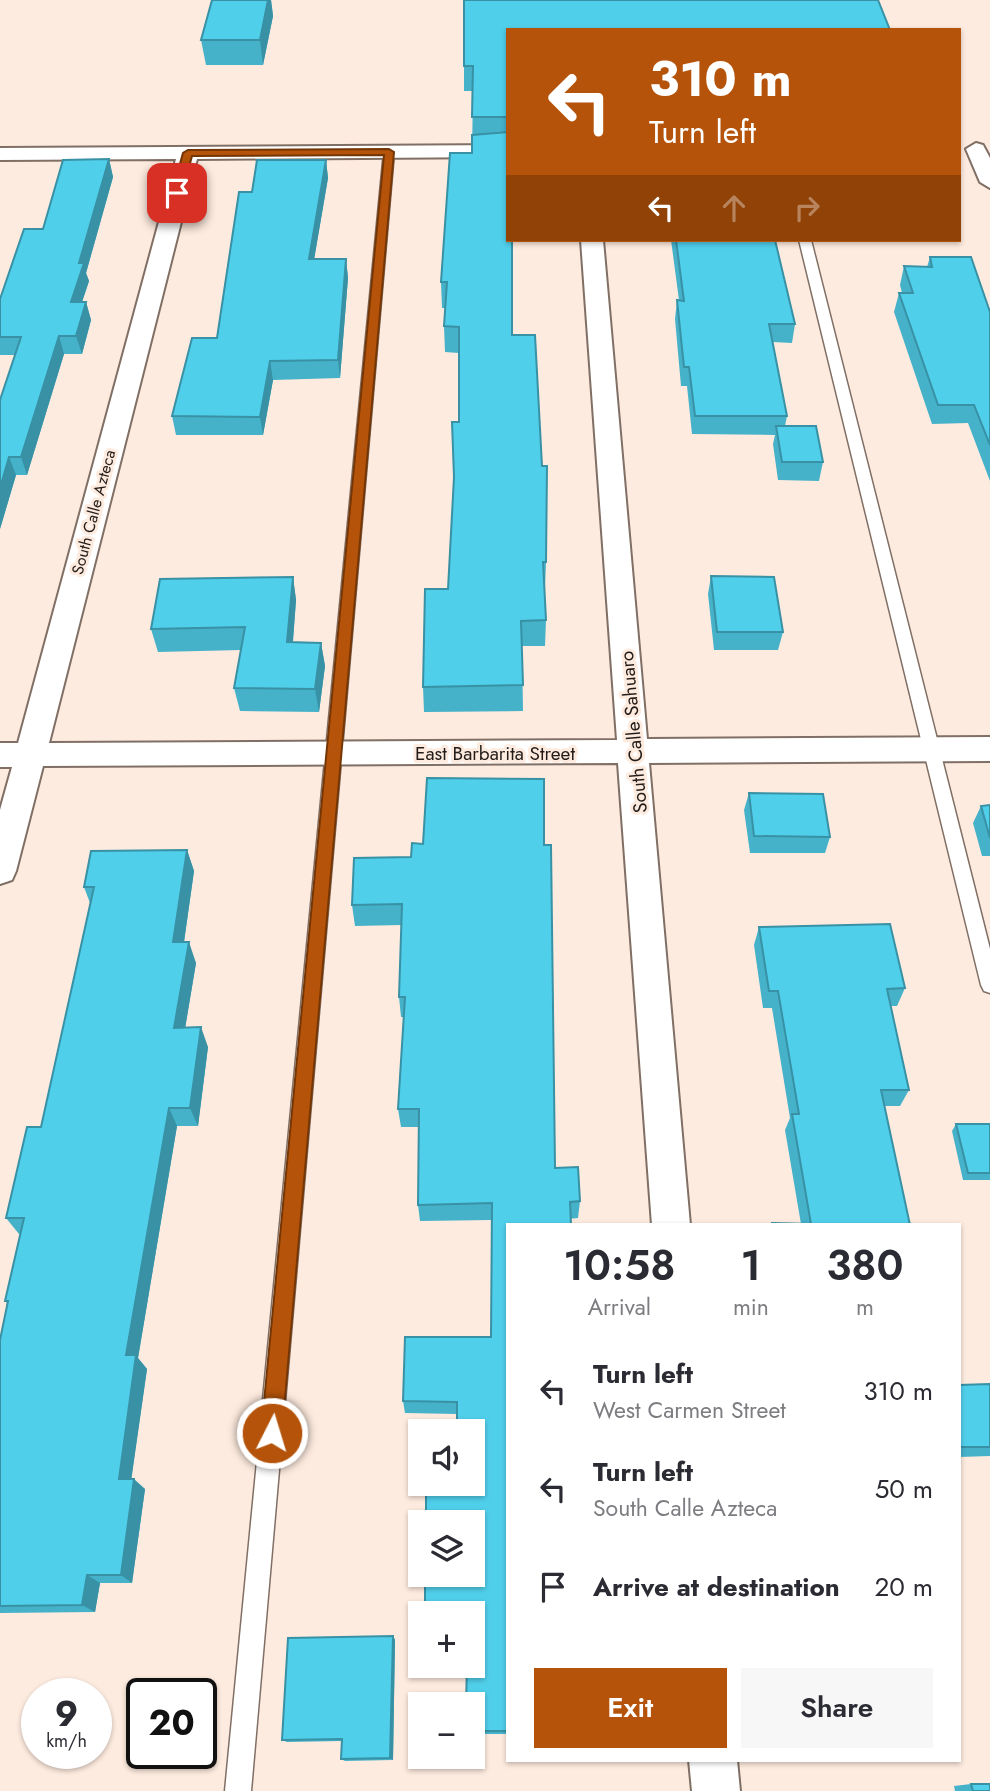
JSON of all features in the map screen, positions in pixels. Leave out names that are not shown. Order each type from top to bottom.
[{"type":"street","points":[[975,149],[990,182]]},
{"type":"street","points":[[0,153],[506,151]]},
{"type":"street","name":"South Calle Azteca","points":[[0,871],[14,755],[188,153]]},
{"type":"street","name":"South Calle Sahuaro","points":[[592,242],[671,1223]]},
{"type":"street","name":"East Barbarita Street","points":[[14,755],[990,749]]},
{"type":"street","points":[[713,1762],[716,1791]]},
{"type":"lane","points":[[238,1791],[389,152]]},
{"type":"lane","points":[[805,242],[990,985]]},
{"type":"building","points":[[212,0],[268,0],[260,40],[201,40]]},
{"type":"building","points":[[464,0],[878,0],[889,28],[506,28],[506,117],[472,117],[473,66],[464,66]]},
{"type":"building","points":[[506,132],[506,242],[512,242],[512,335],[535,335],[542,466],[547,466],[546,562],[543,562],[546,620],[521,621],[523,685],[423,687],[425,589],[448,589],[454,477],[452,422],[459,422],[459,327],[444,326],[447,282],[441,282],[450,153],[472,153],[472,135]]},
{"type":"building","points":[[109,159],[79,263],[84,263],[71,302],[86,302],[76,336],[59,336],[21,457],[9,457],[0,488],[0,400],[21,337],[0,337],[0,299],[24,229],[43,229],[63,160]]},
{"type":"building","points":[[257,160],[326,160],[309,259],[346,259],[338,360],[270,361],[260,417],[172,416],[192,338],[217,338],[239,192],[252,192]]},
{"type":"building","points":[[676,242],[775,242],[795,324],[769,324],[787,416],[695,416],[689,367],[684,367],[677,300],[684,301]]},
{"type":"building","points":[[930,257],[971,257],[990,312],[990,445],[974,405],[938,405],[899,293],[913,293],[904,266],[932,267]]},
{"type":"building","points":[[776,426],[816,426],[823,462],[782,462]]},
{"type":"building","points":[[711,576],[774,577],[783,632],[717,632]]},
{"type":"building","points":[[293,577],[287,642],[321,643],[315,689],[234,688],[245,627],[151,629],[160,579]]},
{"type":"building","points":[[427,778],[544,779],[544,845],[551,845],[555,1168],[578,1167],[580,1201],[570,1202],[571,1223],[506,1223],[506,1731],[485,1731],[485,1692],[466,1692],[467,1678],[485,1678],[485,1601],[425,1601],[425,1587],[485,1587],[485,1510],[426,1510],[426,1496],[485,1496],[485,1419],[457,1419],[457,1402],[403,1401],[405,1337],[491,1337],[492,1203],[418,1205],[419,1109],[398,1109],[405,997],[399,997],[402,904],[352,905],[354,858],[411,857],[412,843],[423,844]]},
{"type":"building","points":[[749,793],[823,794],[830,837],[754,836]]},
{"type":"building","points":[[990,805],[990,838],[981,806]]},
{"type":"building","points":[[187,850],[173,942],[189,942],[174,1028],[201,1027],[190,1108],[169,1108],[126,1355],[136,1355],[119,1479],[134,1479],[121,1575],[87,1575],[82,1605],[0,1606],[0,1340],[8,1301],[5,1301],[24,1218],[6,1218],[27,1127],[41,1127],[94,887],[84,887],[91,851]]},
{"type":"building","points":[[890,924],[905,988],[887,989],[909,1090],[881,1090],[910,1223],[811,1223],[792,1114],[799,1114],[778,991],[769,991],[759,927]]},
{"type":"building","points":[[956,1124],[990,1124],[990,1173],[968,1173]]},
{"type":"building","points":[[990,1384],[990,1447],[961,1447],[961,1385]]},
{"type":"building","points":[[393,1636],[390,1758],[341,1759],[342,1739],[282,1740],[288,1638]]},
{"type":"building","points":[[971,1784],[990,1784],[990,1791],[973,1791]]},
{"type":"route","points":[[177,193],[188,153],[389,152],[272,1433]]}]
